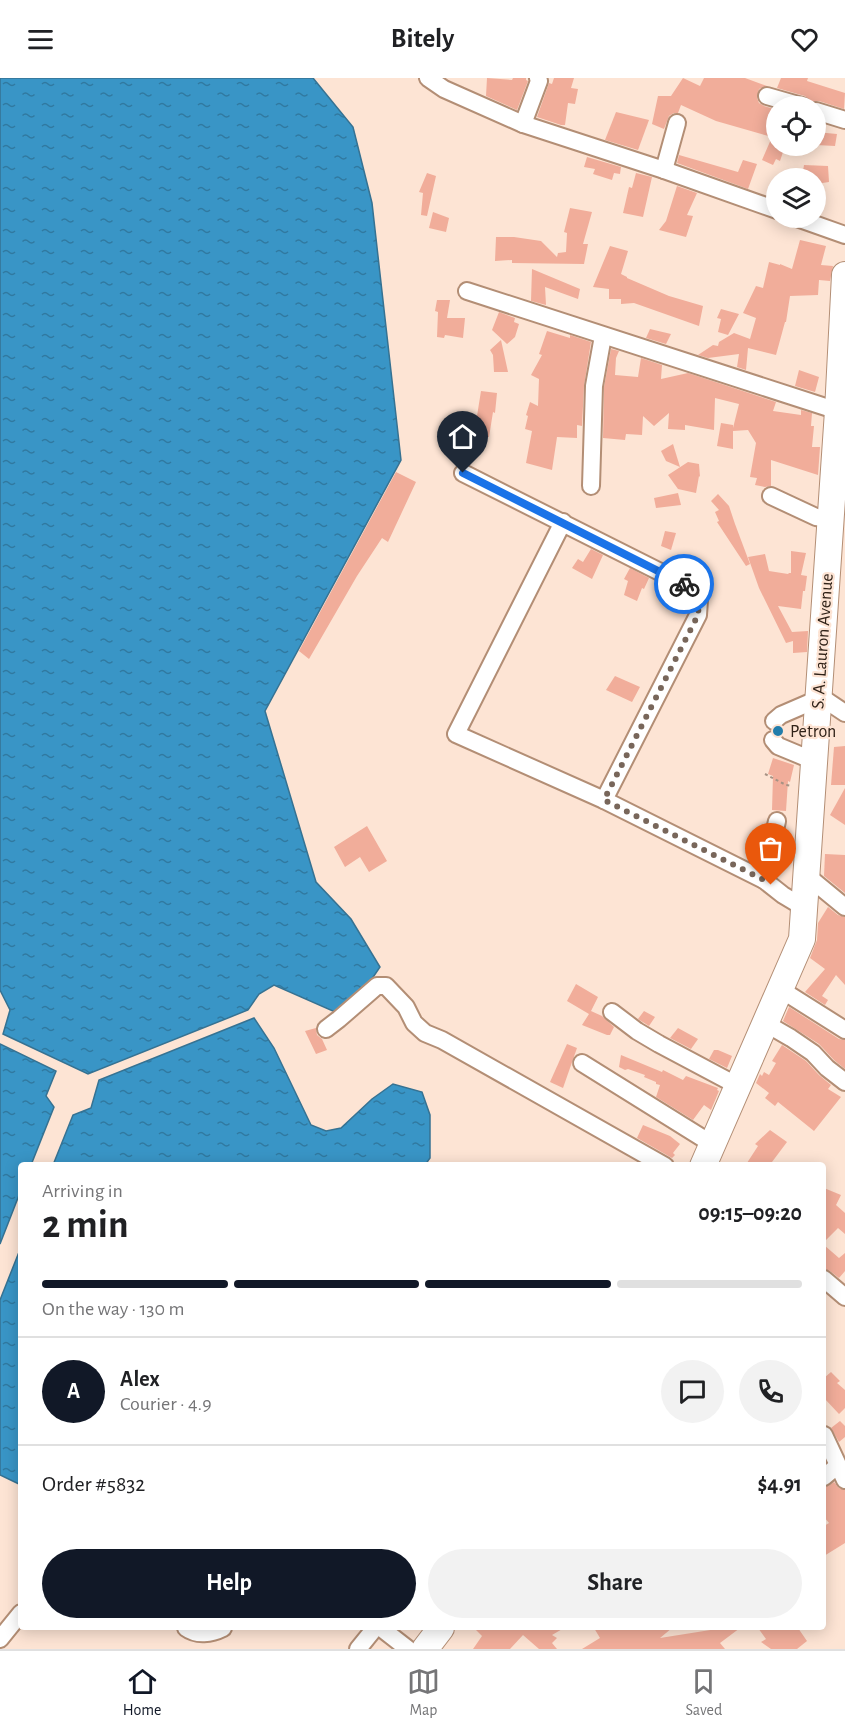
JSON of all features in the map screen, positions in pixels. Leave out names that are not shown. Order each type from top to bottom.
[{"type":"highway","name":"S. A. Lauron Avenue","points":[[708,1155],[801,939],[830,519],[840,461],[838,411],[845,275]]},
{"type":"highway","points":[[425,1649],[439,1630]]},
{"type":"street","points":[[428,78],[444,89],[522,124],[766,206]]},
{"type":"street","points":[[522,124],[538,78]]},
{"type":"street","points":[[826,114],[845,120]]},
{"type":"street","points":[[664,170],[677,123]]},
{"type":"street","points":[[825,228],[845,235]]},
{"type":"street","points":[[467,291],[838,411]]},
{"type":"street","points":[[591,486],[594,386],[603,336]]},
{"type":"street","points":[[463,473],[687,585],[699,600],[698,615],[604,800]]},
{"type":"street","points":[[771,496],[816,517],[830,519]]},
{"type":"street","points":[[563,522],[456,734],[604,800],[764,880],[802,908]]},
{"type":"street","points":[[774,721],[781,714],[818,697],[845,713]]},
{"type":"street","points":[[773,740],[778,746],[814,761]]},
{"type":"street","points":[[764,880],[777,821]]},
{"type":"street","points":[[806,875],[845,907]]},
{"type":"street","points":[[326,1029],[377,986],[386,986],[406,1007],[414,1023],[425,1033],[442,1040],[658,1162]]},
{"type":"street","points":[[780,988],[845,1030]]},
{"type":"street","points":[[612,1012],[659,1044],[738,1086]]},
{"type":"street","points":[[765,1023],[813,1053],[826,1068],[845,1082]]},
{"type":"street","points":[[582,1063],[708,1155]]},
{"type":"street","points":[[826,1281],[845,1297]]},
{"type":"street","points":[[826,1439],[841,1473],[826,1477]]},
{"type":"street","points":[[0,1639],[18,1617]]},
{"type":"street","points":[[188,1630],[213,1634],[220,1630]]},
{"type":"street","points":[[358,1649],[373,1630]]},
{"type":"street","points":[[384,1630],[408,1649]]},
{"type":"path","points":[[765,774],[786,785],[812,788]]},
{"type":"water","points":[[0,78],[313,78],[353,127],[372,203],[401,460],[265,711],[316,882],[351,919],[380,967],[359,998],[335,1012],[274,985],[259,994],[248,1010],[88,1074],[3,1034],[10,1010],[0,990]]},
{"type":"water","points":[[254,1018],[274,1048],[311,1125],[326,1131],[341,1128],[372,1099],[393,1084],[422,1092],[430,1115],[430,1158],[427,1162],[54,1162],[73,1115],[91,1108],[99,1080]]},
{"type":"water","points":[[0,1044],[56,1071],[46,1096],[54,1107],[32,1162],[18,1162],[18,1198],[0,1244]]},
{"type":"water","points":[[18,1255],[18,1484],[0,1475],[0,1300]]},
{"type":"building","points":[[487,78],[512,80],[513,78],[526,78],[528,81],[517,110],[486,96]]},
{"type":"building","points":[[554,78],[574,78],[571,88],[578,89],[575,104],[568,103],[565,125],[537,117],[549,83],[552,84]]},
{"type":"building","points":[[683,78],[700,86],[704,78],[745,78],[767,86],[759,89],[757,98],[759,103],[766,107],[766,135],[716,121],[681,105],[678,113],[669,116],[664,129],[652,124],[658,96],[671,96]]},
{"type":"building","points":[[781,78],[808,78],[807,81],[845,93],[844,109],[826,103],[826,96],[805,96],[777,88]]},
{"type":"building","points":[[616,112],[649,120],[638,150],[605,140]]},
{"type":"building","points":[[826,133],[837,134],[835,146],[826,146]]},
{"type":"building","points":[[766,151],[766,156],[782,156],[780,161],[776,159],[773,165],[762,160]]},
{"type":"building","points":[[679,155],[738,172],[743,160],[757,164],[748,189],[677,163]]},
{"type":"building","points":[[587,157],[621,167],[620,174],[614,173],[612,180],[593,174],[595,169],[584,167]]},
{"type":"building","points":[[804,165],[828,166],[829,182],[826,182],[826,168],[804,168]]},
{"type":"building","points":[[427,173],[436,176],[427,216],[421,215],[423,193],[419,192]]},
{"type":"building","points":[[636,173],[652,177],[643,217],[623,213],[629,187],[632,188]]},
{"type":"building","points":[[677,186],[697,193],[687,215],[693,216],[686,237],[659,230],[666,221]]},
{"type":"building","points":[[570,208],[592,212],[583,244],[588,244],[584,264],[495,261],[496,237],[541,241],[557,257],[558,253],[566,252],[567,233],[564,232]]},
{"type":"building","points":[[433,212],[449,218],[446,232],[429,228]]},
{"type":"building","points":[[800,240],[826,246],[821,265],[833,266],[830,281],[819,280],[818,295],[790,296],[786,322],[776,355],[748,348],[746,370],[737,367],[739,354],[708,358],[698,355],[713,345],[718,346],[719,342],[734,333],[750,339],[756,318],[743,313],[756,286],[763,288],[769,262],[792,269]]},
{"type":"building","points":[[610,246],[628,251],[621,274],[627,278],[669,296],[703,306],[699,326],[634,303],[621,304],[621,299],[609,299],[609,289],[593,287]]},
{"type":"building","points":[[532,269],[580,289],[578,299],[545,287],[546,305],[531,301]]},
{"type":"building","points":[[437,300],[450,300],[447,318],[465,318],[463,338],[445,335],[444,338],[437,337],[438,312],[435,311]]},
{"type":"building","points":[[721,309],[739,314],[728,335],[718,332],[721,319],[717,318]]},
{"type":"building","points":[[499,312],[515,318],[514,322],[519,324],[515,337],[507,344],[492,330]]},
{"type":"building","points":[[650,329],[671,334],[666,344],[646,338]]},
{"type":"building","points":[[547,331],[591,342],[584,386],[582,426],[577,425],[577,438],[557,437],[552,470],[526,463],[532,431],[525,429],[528,416],[526,415],[530,402],[538,406],[539,379],[531,375],[542,355],[539,354]]},
{"type":"building","points":[[501,340],[508,372],[494,372],[493,355],[490,350]]},
{"type":"building","points":[[611,349],[619,351],[616,358],[615,375],[638,377],[641,358],[662,365],[661,379],[688,373],[776,402],[773,411],[801,415],[801,410],[812,413],[811,426],[814,426],[812,447],[820,447],[818,475],[771,460],[771,486],[755,485],[757,478],[750,477],[756,443],[748,430],[733,431],[733,449],[717,446],[721,423],[733,425],[733,428],[739,404],[715,398],[714,430],[685,425],[685,430],[668,429],[669,413],[654,426],[643,416],[642,435],[626,434],[625,440],[603,438],[604,387]]},
{"type":"building","points":[[799,370],[819,377],[815,392],[795,386]]},
{"type":"building","points":[[481,391],[497,393],[489,437],[465,431],[473,415],[477,416]]},
{"type":"building","points":[[673,444],[680,467],[666,461],[661,451]]},
{"type":"building","points":[[688,462],[699,464],[700,477],[696,493],[678,489],[668,475]]},
{"type":"building","points":[[396,472],[416,482],[388,542],[382,538],[309,659],[299,651]]},
{"type":"building","points":[[678,493],[681,505],[656,508],[654,498]]},
{"type":"building","points":[[718,494],[729,506],[750,564],[746,566],[717,522],[719,521],[715,512],[719,510],[711,501]]},
{"type":"building","points":[[665,531],[676,533],[671,550],[661,546]]},
{"type":"building","points":[[591,549],[603,555],[592,579],[572,568],[578,559],[583,562]]},
{"type":"building","points":[[791,551],[806,553],[801,575],[807,576],[801,609],[778,606],[792,632],[808,631],[807,652],[793,653],[793,641],[786,643],[759,588],[748,557],[765,554],[769,571],[788,574],[791,573]]},
{"type":"building","points":[[630,568],[649,578],[637,601],[624,595],[628,581],[624,579]]},
{"type":"building","points":[[615,676],[640,687],[632,702],[606,690]]},
{"type":"building","points":[[845,746],[845,785],[831,785],[834,747]]},
{"type":"building","points":[[773,758],[794,765],[790,782],[788,781],[786,811],[772,810],[773,776],[768,774]]},
{"type":"building","points":[[845,788],[845,825],[830,815]]},
{"type":"building","points":[[367,826],[387,861],[369,872],[360,857],[345,867],[334,847]]},
{"type":"building","points":[[825,854],[845,855],[845,893],[824,876]]},
{"type":"building","points":[[828,907],[838,915],[845,917],[845,985],[836,975],[822,996],[828,1000],[825,1005],[805,992],[825,969],[810,958],[817,940],[818,923]]},
{"type":"building","points":[[576,984],[598,997],[591,1011],[602,1016],[614,1027],[610,1035],[582,1025],[589,1014],[567,1001]]},
{"type":"building","points":[[789,1007],[839,1039],[845,1040],[845,1069],[819,1044],[783,1021]]},
{"type":"building","points":[[644,1011],[655,1017],[649,1026],[638,1019]]},
{"type":"building","points":[[316,1028],[317,1035],[322,1039],[327,1050],[316,1054],[305,1031]]},
{"type":"building","points":[[678,1028],[698,1039],[691,1049],[670,1038]]},
{"type":"building","points":[[567,1044],[577,1048],[563,1088],[550,1082]]},
{"type":"building","points":[[782,1045],[806,1061],[831,1085],[828,1089],[841,1097],[814,1131],[778,1102],[775,1106],[765,1098],[769,1093],[756,1083],[760,1074],[762,1076],[764,1072],[769,1075],[776,1063],[772,1061]]},
{"type":"building","points":[[714,1050],[732,1056],[727,1068],[709,1059]]},
{"type":"building","points":[[621,1055],[683,1080],[686,1076],[718,1088],[719,1091],[711,1110],[704,1105],[693,1120],[656,1097],[660,1085],[656,1082],[644,1077],[645,1075],[619,1067]]},
{"type":"building","points":[[643,1125],[670,1136],[680,1144],[672,1158],[637,1138]]},
{"type":"building","points":[[770,1130],[787,1142],[772,1162],[748,1162],[758,1146],[755,1144]]},
{"type":"building","points":[[826,1189],[841,1195],[836,1205],[845,1213],[845,1234],[838,1228],[826,1240]]},
{"type":"building","points":[[826,1247],[839,1258],[845,1253],[845,1271],[839,1278],[826,1270]]},
{"type":"building","points":[[831,1372],[840,1381],[837,1383],[845,1390],[845,1408],[839,1414],[826,1400],[826,1376]]},
{"type":"building","points":[[840,1421],[845,1426],[845,1437],[839,1442],[831,1428]]},
{"type":"building","points":[[834,1482],[839,1488],[845,1490],[845,1543],[826,1555],[826,1525],[829,1523],[826,1519],[826,1486]]},
{"type":"building","points":[[476,1630],[561,1630],[552,1635],[557,1638],[552,1643],[557,1649],[539,1649],[523,1635],[510,1649],[473,1649],[482,1636]]},
{"type":"building","points":[[595,1630],[670,1630],[660,1638],[710,1630],[737,1630],[720,1643],[725,1649],[582,1649],[600,1638]]},
{"type":"building","points":[[759,1630],[799,1630],[807,1641],[797,1649],[771,1649],[761,1642],[766,1639]]},
{"type":"way so far","points":[[684,584],[699,600],[698,615],[604,800],[771,885]]},
{"type":"place","name":"Petron","points":[[778,731]]},
{"type":"route","points":[[463,473],[684,584]]}]
